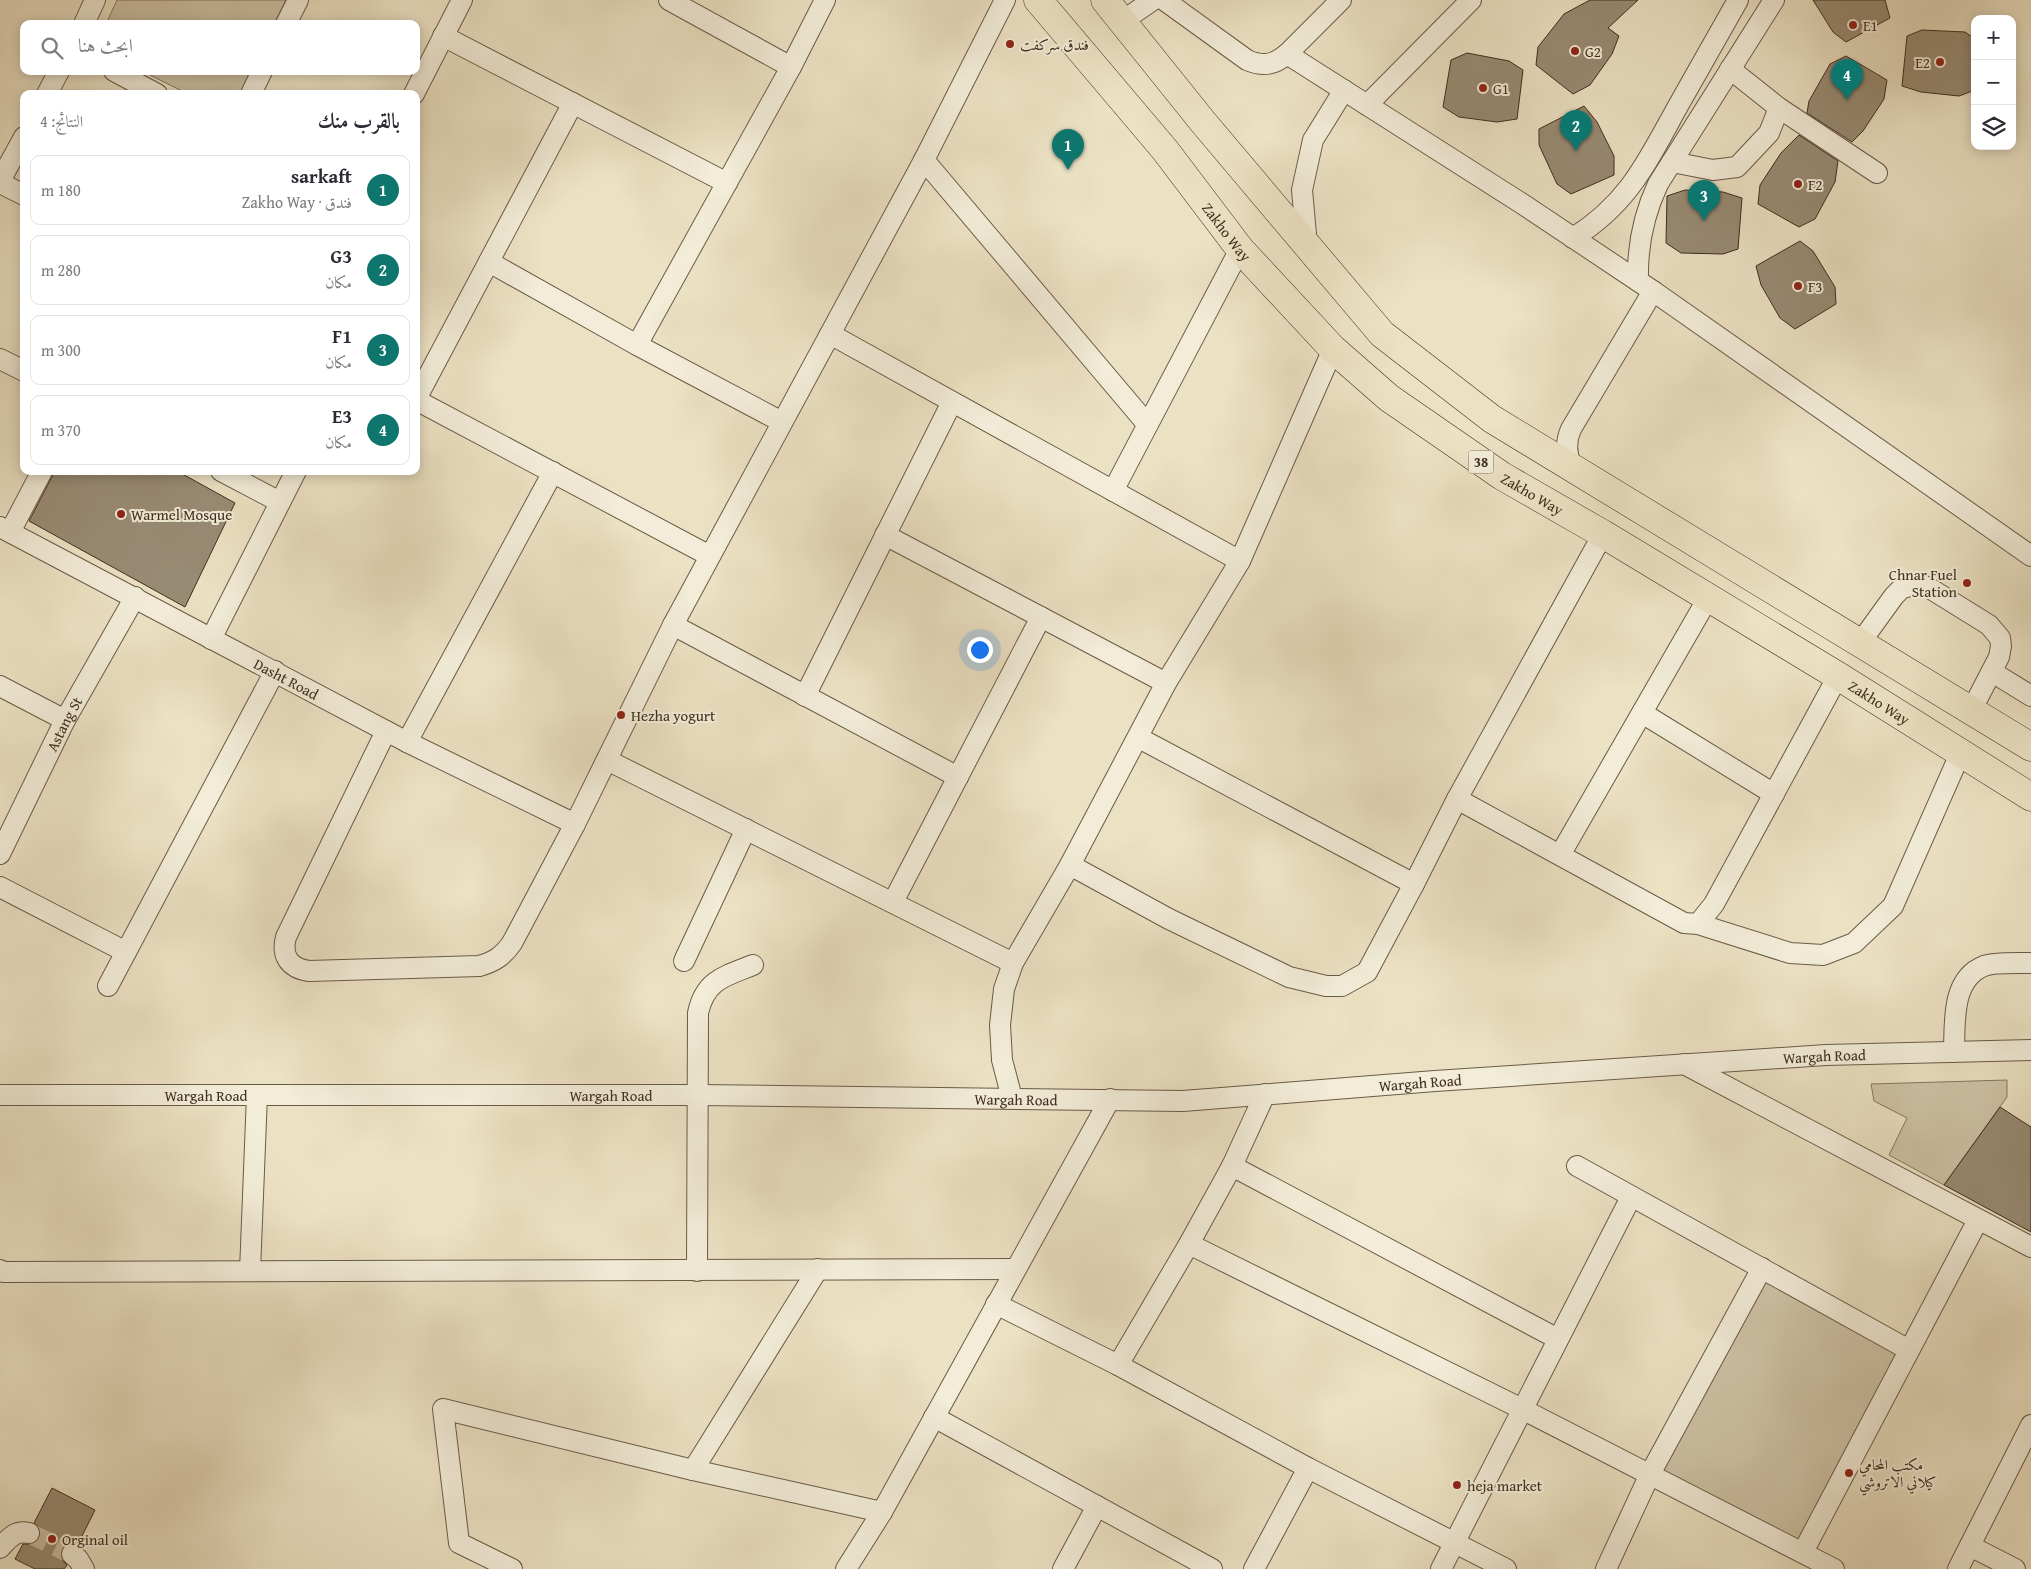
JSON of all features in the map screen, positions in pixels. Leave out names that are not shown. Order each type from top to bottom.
[{"type":"highway","name":"Zakho Way","points":[[1038,0],[1165,150],[1240,249],[1332,349],[1389,398],[1494,470],[1838,676],[2031,797]]},
{"type":"highway","points":[[1105,0],[1121,22],[1382,334],[1492,418],[2031,747]]},
{"type":"highway","points":[[1884,705],[1900,704],[1907,699],[1911,692],[1910,676],[1904,669]]},
{"type":"highway","points":[[1951,747],[1938,734],[1936,727],[1941,712],[1955,705],[1967,708]]},
{"type":"street","points":[[86,20],[96,0]]},
{"type":"street","points":[[288,20],[298,0]]},
{"type":"street","points":[[416,90],[462,0]]},
{"type":"street","points":[[669,0],[791,67]]},
{"type":"street","points":[[637,345],[791,67],[825,0]]},
{"type":"street","points":[[386,731],[286,937],[284,946],[285,956],[290,964],[299,970],[318,971],[479,966],[489,964],[506,952],[512,943],[575,824],[673,625],[924,160],[1005,0]]},
{"type":"street","points":[[1121,22],[1153,0]]},
{"type":"street","points":[[1164,0],[1247,60],[1257,64],[1268,65],[1279,61],[1287,54],[1341,0]]},
{"type":"street","points":[[1367,105],[1471,0]]},
{"type":"street","points":[[1573,238],[1604,216],[1624,196],[1641,174],[1738,0]]},
{"type":"street","points":[[1572,467],[1567,452],[1570,429],[1646,286],[1638,248],[1645,215],[1658,184],[1774,0]]},
{"type":"street","points":[[444,36],[727,183]]},
{"type":"street","points":[[1287,54],[1646,286],[2031,556]]},
{"type":"street","points":[[1730,69],[1779,108],[1877,174]]},
{"type":"street","points":[[49,90],[57,75]]},
{"type":"street","points":[[121,75],[150,90]]},
{"type":"street","points":[[253,90],[260,75]]},
{"type":"street","points":[[1307,246],[1302,190],[1312,140],[1344,90]]},
{"type":"street","points":[[420,391],[573,103]]},
{"type":"street","points":[[1672,162],[1713,170],[1737,166],[1769,132],[1779,108]]},
{"type":"street","points":[[20,144],[0,182],[20,193]]},
{"type":"street","points":[[924,160],[1147,424]]},
{"type":"street","points":[[1113,491],[1240,249]]},
{"type":"street","points":[[489,262],[637,345],[782,422]]},
{"type":"street","points":[[830,334],[1240,561]]},
{"type":"street","points":[[1012,1098],[1002,1060],[1000,1025],[1004,989],[1013,963],[1070,865],[1139,738],[1166,683],[1240,561],[1332,349]]},
{"type":"street","points":[[0,359],[20,369]]},
{"type":"street","points":[[420,401],[710,556]]},
{"type":"street","points":[[805,696],[952,402]]},
{"type":"street","points":[[1533,444],[1550,442],[1570,429]]},
{"type":"street","points":[[407,742],[553,472]]},
{"type":"street","points":[[5,530],[39,475]]},
{"type":"street","points":[[229,475],[280,502]]},
{"type":"street","points":[[211,639],[294,475]]},
{"type":"street","name":"Dasht Road","points":[[5,530],[407,742],[575,824]]},
{"type":"street","points":[[1070,865],[1169,919],[1289,977],[1326,986],[1342,986],[1367,972],[1457,799],[1603,534]]},
{"type":"street","points":[[885,535],[1166,683]]},
{"type":"street","points":[[1860,643],[1894,596],[1902,588],[1920,584],[1931,589],[1995,630],[2000,638],[2001,646],[1992,672],[1967,708]]},
{"type":"street","name":"Astang St","points":[[0,854],[65,720],[135,597]]},
{"type":"street","points":[[1560,855],[1708,598]]},
{"type":"street","points":[[893,902],[1041,617]]},
{"type":"street","points":[[673,625],[958,777]]},
{"type":"street","points":[[108,986],[275,672]]},
{"type":"street","points":[[1992,672],[2031,696]]},
{"type":"street","points":[[1698,924],[1714,904],[1838,676]]},
{"type":"street","points":[[0,686],[65,720]]},
{"type":"street","points":[[1642,713],[1774,794]]},
{"type":"street","points":[[1139,738],[1414,884]]},
{"type":"street","points":[[1457,799],[1684,923],[1698,924],[1790,953],[1823,955],[1854,943],[1893,906],[1951,747]]},
{"type":"street","points":[[607,760],[1013,963]]},
{"type":"street","points":[[684,961],[746,829]]},
{"type":"street","points":[[0,887],[126,952]]},
{"type":"street","points":[[1954,1052],[1957,1003],[1965,979],[1985,966],[2031,962]]},
{"type":"street","points":[[697,1271],[698,1013],[704,993],[720,979],[753,965]]},
{"type":"street","name":"Wargah Road","points":[[0,1095],[698,1095],[1183,1101],[1445,1080],[1826,1055],[2031,1050]]},
{"type":"street","points":[[1684,1064],[2031,1247]]},
{"type":"street","points":[[1118,1365],[1232,1166],[1265,1094]]},
{"type":"street","points":[[250,1271],[257,1095]]},
{"type":"street","points":[[846,1569],[882,1512],[1110,1099]]},
{"type":"street","points":[[1232,1166],[1558,1339]]},
{"type":"street","points":[[1577,1166],[1909,1350]]},
{"type":"street","points":[[1441,1569],[1631,1197]]},
{"type":"street","points":[[1803,1552],[1978,1220]]},
{"type":"street","points":[[1189,1244],[1522,1409],[1834,1569]]},
{"type":"street","points":[[1606,1569],[1650,1474],[1762,1268]]},
{"type":"street","points":[[0,1270],[3,1272],[1015,1269]]},
{"type":"street","points":[[693,1470],[818,1270]]},
{"type":"street","points":[[996,1304],[1118,1365],[1308,1468],[1506,1569]]},
{"type":"street","points":[[512,1569],[459,1543],[443,1409],[693,1470],[882,1512]]},
{"type":"street","points":[[934,1417],[1212,1569]]},
{"type":"street","points":[[1958,1569],[2031,1425]]},
{"type":"street","points":[[1254,1569],[1308,1468]]},
{"type":"street","points":[[1063,1569],[1097,1506]]},
{"type":"street","points":[[0,1548],[13,1534],[29,1532]]},
{"type":"street","points":[[1970,1546],[2015,1569]]},
{"type":"shaded area","points":[[117,0],[286,0],[276,20],[108,20]]},
{"type":"shaded area","points":[[150,75],[249,75],[242,90],[180,90]]},
{"type":"shaded area","points":[[2007,1080],[2007,1097],[1944,1185],[1889,1155],[1907,1118],[1874,1101],[1871,1084]]},
{"type":"shaded area","points":[[1762,1268],[1909,1350],[1803,1552],[1650,1474]]},
{"type":"building","name":"G2","points":[[1590,0],[1638,0],[1608,28],[1619,36],[1612,54],[1590,85],[1573,94],[1536,65],[1538,47],[1564,14]]},
{"type":"building","name":"E1","points":[[1813,0],[1885,0],[1890,18],[1846,42],[1833,32]]},
{"type":"building","name":"E2","points":[[1922,30],[1965,32],[1971,36],[1971,92],[1959,96],[1921,92],[1902,86],[1907,36]]},
{"type":"building","name":"G1","points":[[1467,53],[1509,61],[1523,70],[1517,119],[1497,122],[1459,117],[1443,107],[1451,60]]},
{"type":"building","points":[[1846,56],[1887,80],[1884,99],[1863,131],[1852,142],[1807,113],[1809,101],[1830,64]]},
{"type":"building","points":[[1584,106],[1597,122],[1614,156],[1614,175],[1571,194],[1557,184],[1539,145],[1539,129]]},
{"type":"building","name":"F2","points":[[1799,135],[1838,161],[1835,182],[1815,219],[1799,227],[1758,204],[1760,185],[1781,153]]},
{"type":"building","points":[[1685,190],[1723,192],[1742,198],[1738,249],[1723,254],[1681,253],[1666,243],[1667,196]]},
{"type":"building","name":"F3","points":[[1800,241],[1813,251],[1835,287],[1836,304],[1795,329],[1780,318],[1761,285],[1756,266]]},
{"type":"building","points":[[53,475],[184,475],[235,503],[185,607],[29,521]]},
{"type":"building","points":[[2000,1107],[2031,1127],[2031,1232],[1944,1185]]},
{"type":"building","points":[[52,1488],[95,1510],[78,1544],[68,1543],[60,1552],[61,1559],[67,1565],[64,1569],[35,1569],[15,1559],[23,1544],[33,1544],[39,1540],[40,1529],[34,1523]]},
{"type":"tunnel","points":[[29,1533],[72,1554]]},
{"type":"place","name":"E1","points":[[1853,25]]},
{"type":"place","name":"فندق سركفت","points":[[1010,44]]},
{"type":"place","name":"G2","points":[[1575,51]]},
{"type":"place","name":"E2","points":[[1940,62]]},
{"type":"place","name":"G1","points":[[1483,88]]},
{"type":"place","name":"E3","points":[[1847,100]]},
{"type":"place","name":"G3","points":[[1576,151]]},
{"type":"place","name":"sarkaft","points":[[1068,170]]},
{"type":"place","name":"F2","points":[[1798,184]]},
{"type":"place","name":"F1","points":[[1704,221]]},
{"type":"place","name":"F3","points":[[1798,286]]},
{"type":"place","name":"Warmel Mosque","points":[[121,514]]},
{"type":"place","name":"Chnar Fuel Station","points":[[1967,583]]},
{"type":"place","name":"Hezha yogurt","points":[[621,715]]},
{"type":"place","name":"مكتب المحامي كيلاني الاتروشي","points":[[1849,1473]]},
{"type":"place","name":"heja market","points":[[1457,1485]]},
{"type":"place","name":"Orginal oil","points":[[52,1539]]}]
